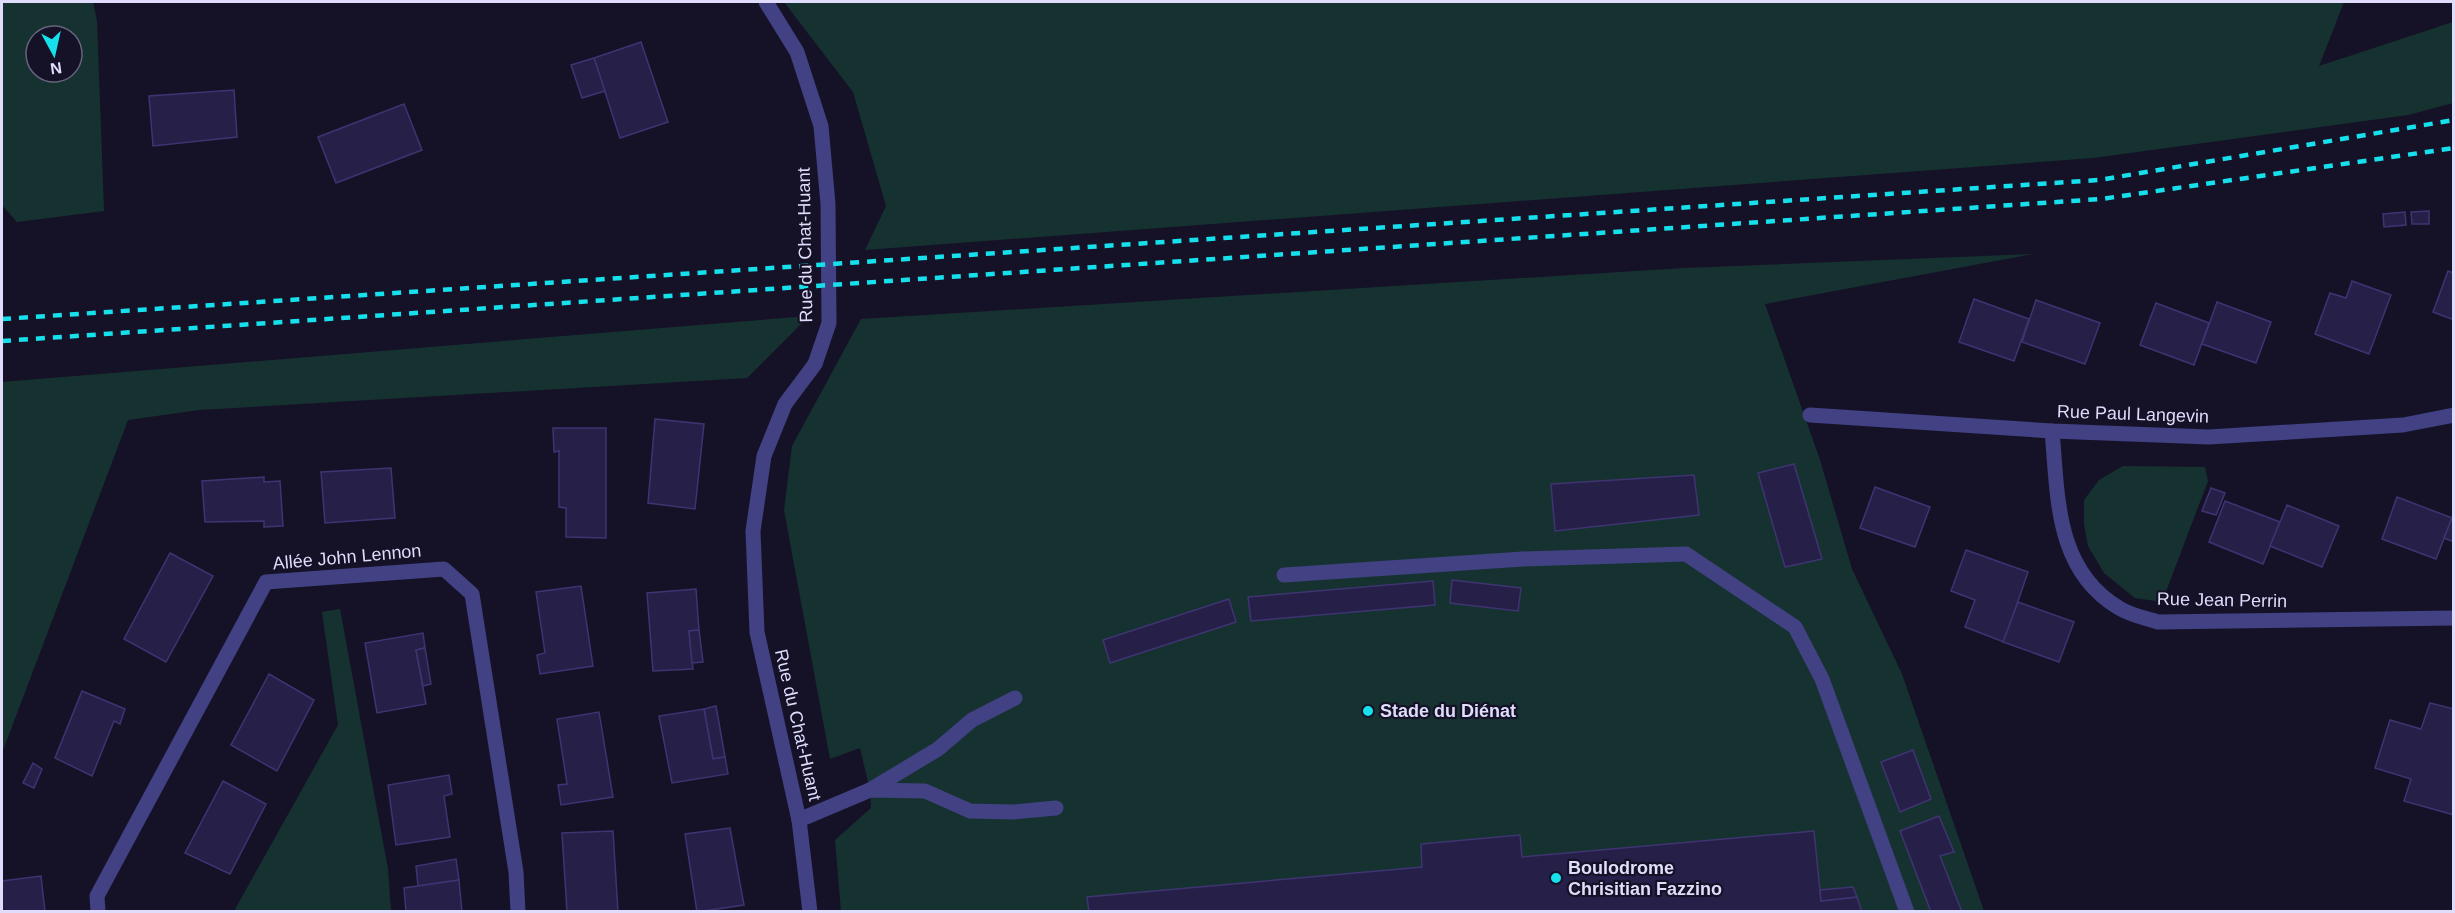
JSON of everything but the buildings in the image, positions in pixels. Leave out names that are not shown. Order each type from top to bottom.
[{"type":"street","name":"Rue du Chat-Huant","points":[[766,2],[797,52],[821,126],[828,204],[829,323],[815,364],[785,404],[764,456],[753,531],[758,632],[799,820],[810,912]]},
{"type":"street","name":"Rue Paul Langevin","points":[[1810,415],[2052,431],[2209,437],[2403,425],[2454,415]]},
{"type":"street","name":"Rue Jean Perrin","points":[[2052,431],[2058,499],[2067,548],[2085,582],[2120,608],[2158,622],[2454,618]]},
{"type":"street","points":[[1284,574],[1524,559],[1686,554],[1795,627],[1821,679],[1907,912]]},
{"type":"street","name":"Allée John Lennon","points":[[98,912],[97,896],[266,582],[444,569],[471,594],[516,872],[518,912]]},
{"type":"street","points":[[799,820],[870,790],[938,749],[972,720],[1015,698]]},
{"type":"street","points":[[870,790],[925,791],[989,818],[1056,808]]},
{"type":"green space","points":[[2,2],[93,2],[97,21],[104,211],[17,222],[2,205]]},
{"type":"green space","points":[[784,2],[2344,2],[2319,66],[2453,22],[2453,103],[2408,115],[2093,158],[865,250],[886,206],[853,92]]},
{"type":"green space","name":"Stade du Diénat","points":[[2033,254],[1765,304],[1820,460],[1852,569],[1902,674],[1984,911],[841,911],[835,840],[871,808],[870,790],[860,748],[830,759],[784,510],[792,446],[861,319],[1684,268]]},
{"type":"green space","points":[[809,316],[747,378],[199,410],[128,420],[2,753],[2,382]]},
{"type":"green space","points":[[2123,466],[2205,467],[2208,481],[2162,602],[2135,598],[2104,573],[2088,546],[2084,524],[2084,500],[2099,480]]},
{"type":"green space","points":[[340,609],[388,869],[391,911],[234,911],[338,725],[322,612]]},
{"type":"railway","points":[[2,319],[2099,180],[2454,120]]},
{"type":"railway","points":[[2,341],[2101,199],[2454,148]]},
{"type":"place","name":"Stade du Diénat","points":[[1368,711]]},
{"type":"place","name":"Boulodrome Chrisitian Fazzino","points":[[1556,878]]}]
